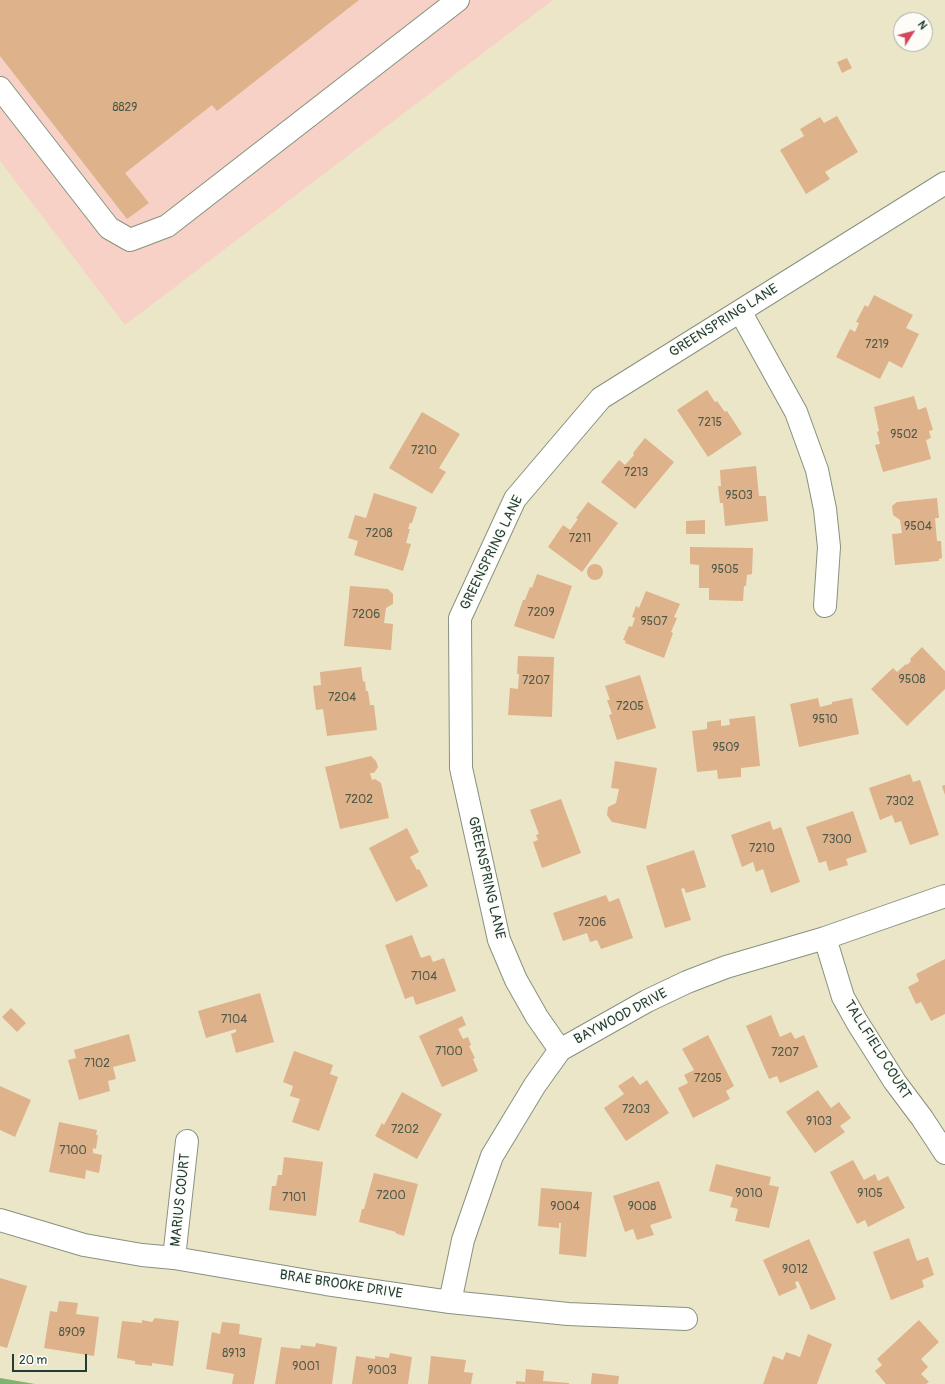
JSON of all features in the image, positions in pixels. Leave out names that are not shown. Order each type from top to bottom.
[{"type":"street","points":[[0,88],[109,228],[130,240],[166,226],[455,1]]},
{"type":"street","name":"GREENSPRING LANE","points":[[560,1050],[537,1017],[516,980],[499,940],[461,768],[460,618],[516,499],[601,398],[945,183]]},
{"type":"street","points":[[740,311],[796,412],[817,470],[825,509],[829,547],[825,606]]},
{"type":"street","name":"BAYWOOD DRIVE","points":[[450,1302],[463,1240],[492,1156],[535,1085],[560,1050],[647,1001],[687,982],[726,967],[825,938],[945,896]]},
{"type":"street","name":"TALLFIELD COURT","points":[[825,938],[844,997],[857,1022],[895,1082],[922,1118],[945,1153]]},
{"type":"street","name":"MARIUS COURT","points":[[174,1258],[187,1141]]},
{"type":"street","name":"BRAE BROOKE DRIVE","points":[[0,1220],[84,1245],[142,1255],[174,1258],[326,1284],[450,1302],[568,1314],[686,1319]]},
{"type":"shaded area","points":[[0,0],[553,0],[125,325],[0,161]]},
{"type":"green space","points":[[0,1378],[35,1384],[0,1384]]},
{"type":"building","points":[[0,0],[359,0],[217,111],[212,105],[125,173],[149,203],[127,219],[0,56]]},
{"type":"building","points":[[847,58],[852,68],[842,73],[837,62]]},
{"type":"building","points":[[837,116],[858,152],[825,172],[830,179],[806,194],[780,150],[804,136],[800,129],[820,117],[824,123]]},
{"type":"building","points":[[874,295],[913,315],[906,328],[919,334],[902,368],[889,361],[880,379],[836,357],[850,329],[855,332],[859,323],[856,322],[865,305],[868,307]]},
{"type":"building","points":[[707,390],[715,402],[717,401],[725,412],[727,411],[742,434],[708,457],[677,410]]},
{"type":"building","points":[[914,396],[918,410],[926,407],[933,430],[929,431],[931,438],[926,440],[931,459],[883,472],[875,445],[880,444],[874,407]]},
{"type":"building","points":[[422,412],[460,434],[439,468],[446,472],[432,494],[389,468]]},
{"type":"building","points":[[645,438],[674,462],[635,509],[601,482],[619,460],[625,465],[634,455],[633,453]]},
{"type":"building","points":[[756,466],[759,496],[766,496],[768,521],[725,526],[723,503],[720,503],[718,486],[721,486],[720,470]]},
{"type":"building","points":[[374,493],[417,507],[412,523],[410,523],[408,529],[410,529],[406,543],[411,544],[403,571],[354,555],[358,541],[348,538],[355,515],[366,518]]},
{"type":"building","points":[[937,498],[939,518],[935,518],[937,541],[941,541],[942,558],[939,559],[939,561],[895,565],[892,534],[902,533],[900,520],[893,515],[892,506],[897,502]]},
{"type":"building","points":[[588,502],[618,523],[582,572],[548,547],[563,525],[570,530],[578,519],[576,518]]},
{"type":"building","points":[[705,520],[705,534],[686,534],[686,521]]},
{"type":"building","points":[[690,547],[753,548],[752,574],[747,575],[746,586],[744,586],[743,601],[709,600],[709,588],[699,588],[699,565],[690,564]]},
{"type":"building","points":[[595,564],[601,566],[603,572],[601,578],[595,580],[589,578],[587,572],[589,566]]},
{"type":"building","points":[[537,574],[572,586],[554,639],[514,626],[523,600],[525,600],[530,587],[532,588]]},
{"type":"building","points":[[350,586],[388,589],[393,594],[393,604],[386,608],[384,623],[393,624],[391,650],[344,646]]},
{"type":"building","points":[[646,591],[680,604],[674,617],[677,618],[671,632],[673,633],[664,658],[625,643],[626,641],[623,640],[629,626],[632,627],[635,618],[632,617],[636,606],[639,608]]},
{"type":"building","points":[[922,647],[945,671],[945,689],[907,726],[871,689],[893,668],[897,672],[906,664],[907,665],[911,661],[910,659]]},
{"type":"building","points":[[518,656],[554,657],[552,717],[508,715],[510,688],[518,689]]},
{"type":"building","points":[[361,667],[363,682],[365,681],[370,705],[374,705],[377,730],[327,736],[323,709],[316,710],[313,686],[321,685],[320,672]]},
{"type":"building","points":[[640,675],[656,728],[617,740],[609,715],[612,714],[607,700],[610,700],[605,686]]},
{"type":"building","points":[[818,698],[820,707],[832,704],[832,702],[852,698],[859,734],[799,747],[790,704]]},
{"type":"building","points":[[755,716],[760,766],[741,768],[741,777],[718,779],[717,770],[697,772],[692,731],[707,729],[707,722],[721,720],[721,726],[730,725],[729,719]]},
{"type":"building","points":[[371,756],[376,761],[378,767],[374,773],[370,773],[372,780],[375,779],[381,783],[389,818],[340,829],[325,767]]},
{"type":"building","points":[[615,761],[657,768],[646,829],[612,822],[607,815],[608,807],[616,803],[619,789],[611,788]]},
{"type":"building","points":[[910,774],[913,782],[920,780],[939,835],[910,845],[901,821],[895,823],[892,815],[880,820],[869,788]]},
{"type":"building","points":[[945,785],[945,795],[942,786]]},
{"type":"building","points":[[561,799],[581,853],[542,868],[533,842],[538,840],[536,835],[539,834],[530,810]]},
{"type":"building","points":[[853,811],[867,852],[846,859],[848,865],[829,871],[826,861],[819,863],[806,827]]},
{"type":"building","points":[[770,821],[773,830],[781,827],[800,882],[771,893],[763,869],[756,872],[753,862],[742,867],[731,835]]},
{"type":"building","points":[[407,828],[419,852],[410,857],[417,870],[419,869],[428,886],[396,902],[369,848]]},
{"type":"building","points":[[694,850],[706,887],[686,893],[684,888],[681,889],[691,920],[665,928],[646,866]]},
{"type":"building","points":[[606,895],[609,902],[619,898],[633,938],[601,949],[597,940],[590,942],[587,933],[563,941],[553,913]]},
{"type":"building","points":[[412,935],[421,958],[430,955],[433,962],[444,958],[456,991],[416,1005],[413,996],[405,999],[385,945]]},
{"type":"building","points":[[945,959],[945,1014],[931,1021],[921,1002],[916,1004],[908,987],[919,981],[916,974]]},
{"type":"building","points":[[260,993],[274,1042],[236,1053],[231,1034],[236,1032],[236,1029],[206,1038],[198,1011]]},
{"type":"building","points":[[11,1008],[26,1023],[17,1032],[2,1017]]},
{"type":"building","points":[[771,1015],[780,1037],[791,1032],[795,1039],[804,1035],[818,1067],[780,1083],[777,1076],[769,1079],[746,1026]]},
{"type":"building","points":[[462,1016],[466,1025],[458,1029],[463,1039],[468,1037],[471,1045],[469,1046],[475,1058],[473,1059],[478,1071],[442,1087],[419,1036]]},
{"type":"building","points":[[129,1034],[136,1061],[113,1067],[116,1079],[108,1081],[110,1091],[79,1100],[68,1060],[76,1058],[74,1050]]},
{"type":"building","points":[[708,1035],[734,1086],[726,1091],[730,1099],[693,1118],[678,1088],[688,1083],[684,1075],[694,1070],[682,1049]]},
{"type":"building","points":[[294,1051],[333,1065],[330,1074],[338,1077],[319,1131],[292,1122],[300,1099],[290,1096],[293,1086],[283,1082]]},
{"type":"building","points":[[633,1076],[640,1085],[647,1080],[669,1113],[626,1141],[604,1108],[624,1094],[618,1086]]},
{"type":"building","points":[[0,1086],[31,1100],[15,1137],[0,1130]]},
{"type":"building","points":[[818,1090],[831,1108],[839,1102],[851,1118],[840,1126],[845,1132],[815,1153],[786,1112]]},
{"type":"building","points":[[402,1092],[442,1114],[417,1159],[375,1136],[382,1123],[384,1125]]},
{"type":"building","points":[[59,1122],[97,1130],[96,1135],[98,1135],[96,1149],[93,1148],[93,1153],[102,1155],[99,1173],[86,1170],[85,1179],[49,1172]]},
{"type":"building","points":[[284,1157],[323,1162],[316,1216],[269,1210],[272,1186],[276,1186],[278,1175],[282,1175]]},
{"type":"building","points":[[853,1160],[864,1180],[875,1174],[878,1181],[888,1176],[905,1208],[868,1227],[865,1220],[857,1224],[830,1172]]},
{"type":"building","points":[[716,1164],[771,1177],[769,1185],[779,1187],[769,1228],[735,1221],[738,1209],[730,1207],[733,1197],[709,1191]]},
{"type":"building","points":[[374,1173],[418,1184],[404,1236],[395,1233],[396,1232],[359,1222]]},
{"type":"building","points":[[659,1181],[672,1218],[650,1225],[654,1235],[637,1240],[633,1229],[625,1232],[613,1196]]},
{"type":"building","points":[[541,1188],[592,1192],[586,1257],[559,1254],[561,1223],[559,1223],[559,1228],[538,1226]]},
{"type":"building","points":[[909,1238],[917,1261],[928,1257],[934,1275],[922,1280],[924,1287],[891,1300],[873,1252]]},
{"type":"building","points":[[809,1239],[836,1299],[811,1310],[798,1281],[795,1282],[797,1288],[779,1296],[763,1260]]},
{"type":"building","points":[[0,1278],[27,1286],[7,1348],[0,1346]]},
{"type":"building","points":[[59,1301],[78,1303],[76,1314],[99,1317],[94,1356],[44,1348],[50,1311],[57,1312]]},
{"type":"building","points":[[155,1318],[179,1321],[173,1366],[152,1363],[152,1366],[135,1364],[135,1361],[117,1358],[122,1321],[142,1323],[142,1320],[152,1322]]},
{"type":"building","points":[[919,1320],[939,1342],[921,1359],[928,1367],[921,1374],[929,1382],[926,1384],[886,1384],[875,1371],[882,1365],[877,1359]]},
{"type":"building","points":[[222,1322],[240,1324],[239,1334],[262,1338],[254,1384],[232,1384],[234,1374],[206,1369],[212,1332],[220,1334]]},
{"type":"building","points":[[808,1334],[832,1344],[817,1384],[763,1384],[773,1356],[783,1360],[786,1352],[800,1357]]},
{"type":"building","points":[[316,1343],[337,1347],[332,1384],[275,1384],[281,1347],[300,1349],[301,1345],[315,1347]]},
{"type":"building","points":[[390,1353],[412,1357],[408,1384],[352,1384],[356,1356],[375,1359],[375,1356],[389,1358]]},
{"type":"building","points":[[431,1356],[466,1360],[464,1372],[473,1373],[471,1384],[428,1384]]},
{"type":"building","points":[[526,1369],[544,1371],[543,1381],[569,1384],[516,1384],[516,1381],[525,1382]]},
{"type":"building","points":[[592,1373],[619,1376],[618,1384],[591,1384]]}]
